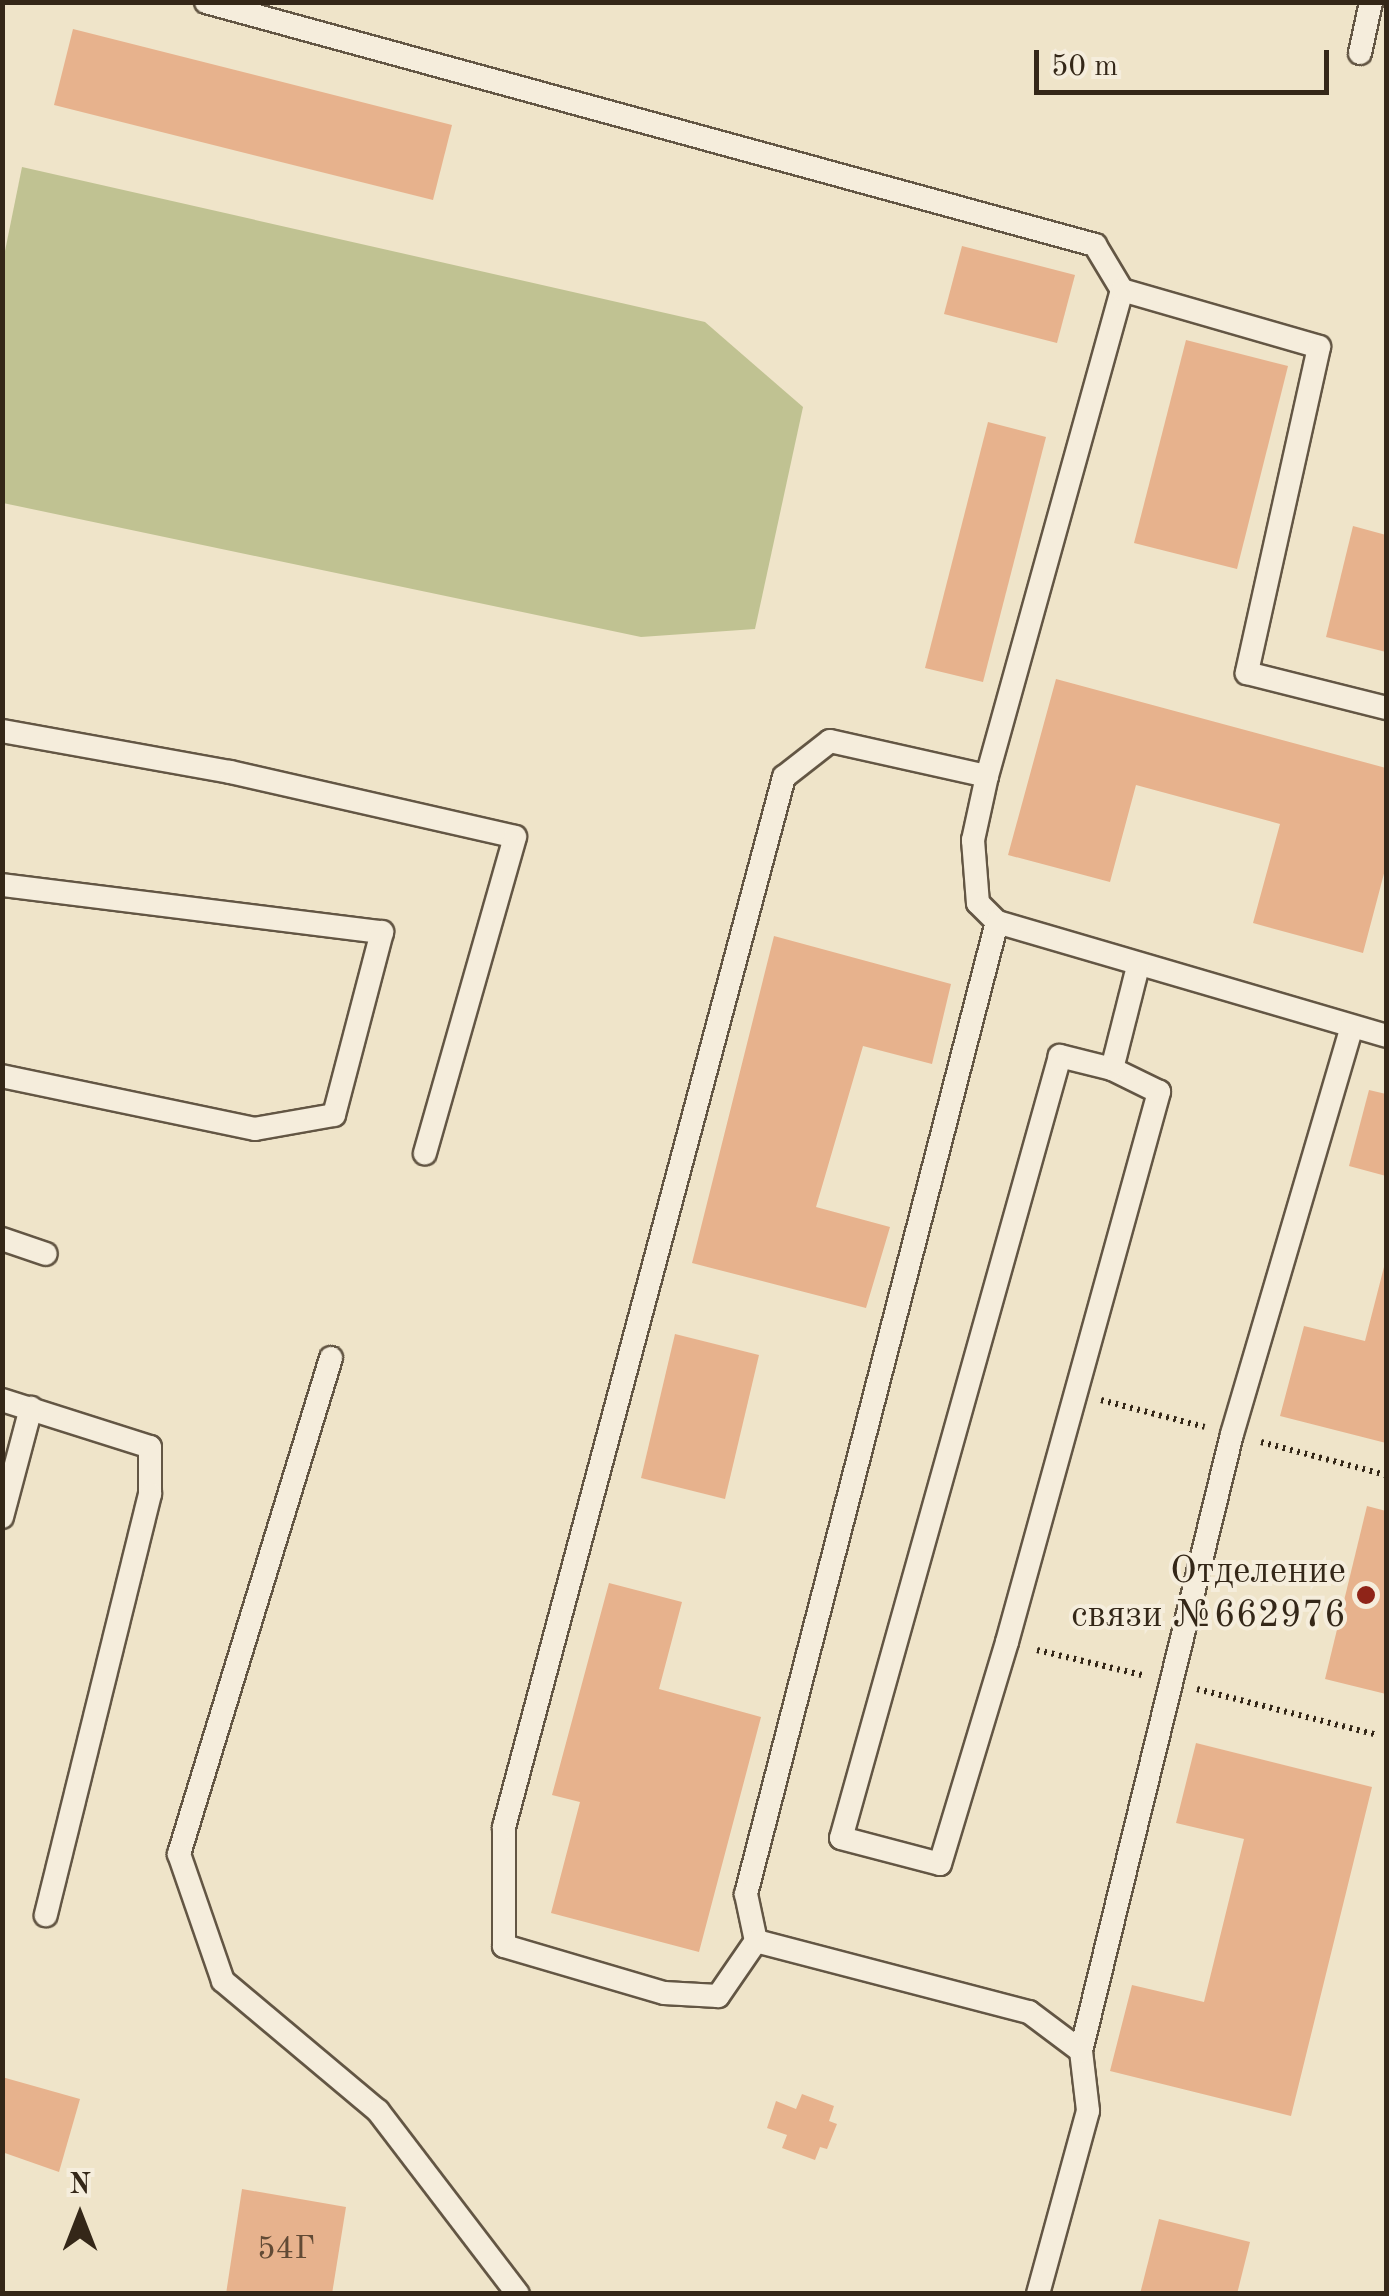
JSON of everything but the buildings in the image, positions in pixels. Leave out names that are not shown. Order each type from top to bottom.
[{"type":"lane","points":[[206,2],[1095,245],[1122,290],[1319,348],[1247,673],[1386,708]]},
{"type":"lane","points":[[1360,53],[1371,2]]},
{"type":"lane","points":[[1122,290],[987,776],[974,840],[978,903],[997,922],[1386,1036]]},
{"type":"lane","points":[[2,731],[230,772],[516,837],[425,1152]]},
{"type":"lane","points":[[987,776],[830,742],[784,777],[504,1827],[504,1946],[664,1992],[718,1996],[756,1941],[746,1894],[997,922]]},
{"type":"lane","points":[[2,885],[382,932],[334,1114],[255,1129],[2,1076]]},
{"type":"lane","points":[[1112,1069],[1138,966]]},
{"type":"lane","points":[[1038,2294],[1088,2110],[1081,2051],[1232,1434],[1352,1027]]},
{"type":"lane","points":[[1060,1056],[1112,1069],[1159,1092],[1007,1642],[940,1864],[841,1838],[1060,1056]]},
{"type":"lane","points":[[2,1239],[46,1254]]},
{"type":"lane","points":[[331,1358],[179,1854],[223,1981],[378,2110],[518,2294]]},
{"type":"lane","points":[[2,1400],[150,1447],[150,1494],[46,1914]]},
{"type":"lane","points":[[2,1517],[31,1408]]},
{"type":"lane","points":[[756,1941],[1029,2012],[1081,2051]]},
{"type":"green space","points":[[22,167],[705,322],[803,407],[755,629],[641,637],[3,503],[3,261]]},
{"type":"place","name":"Отделение связи №662976","points":[[1366,1595]]}]
